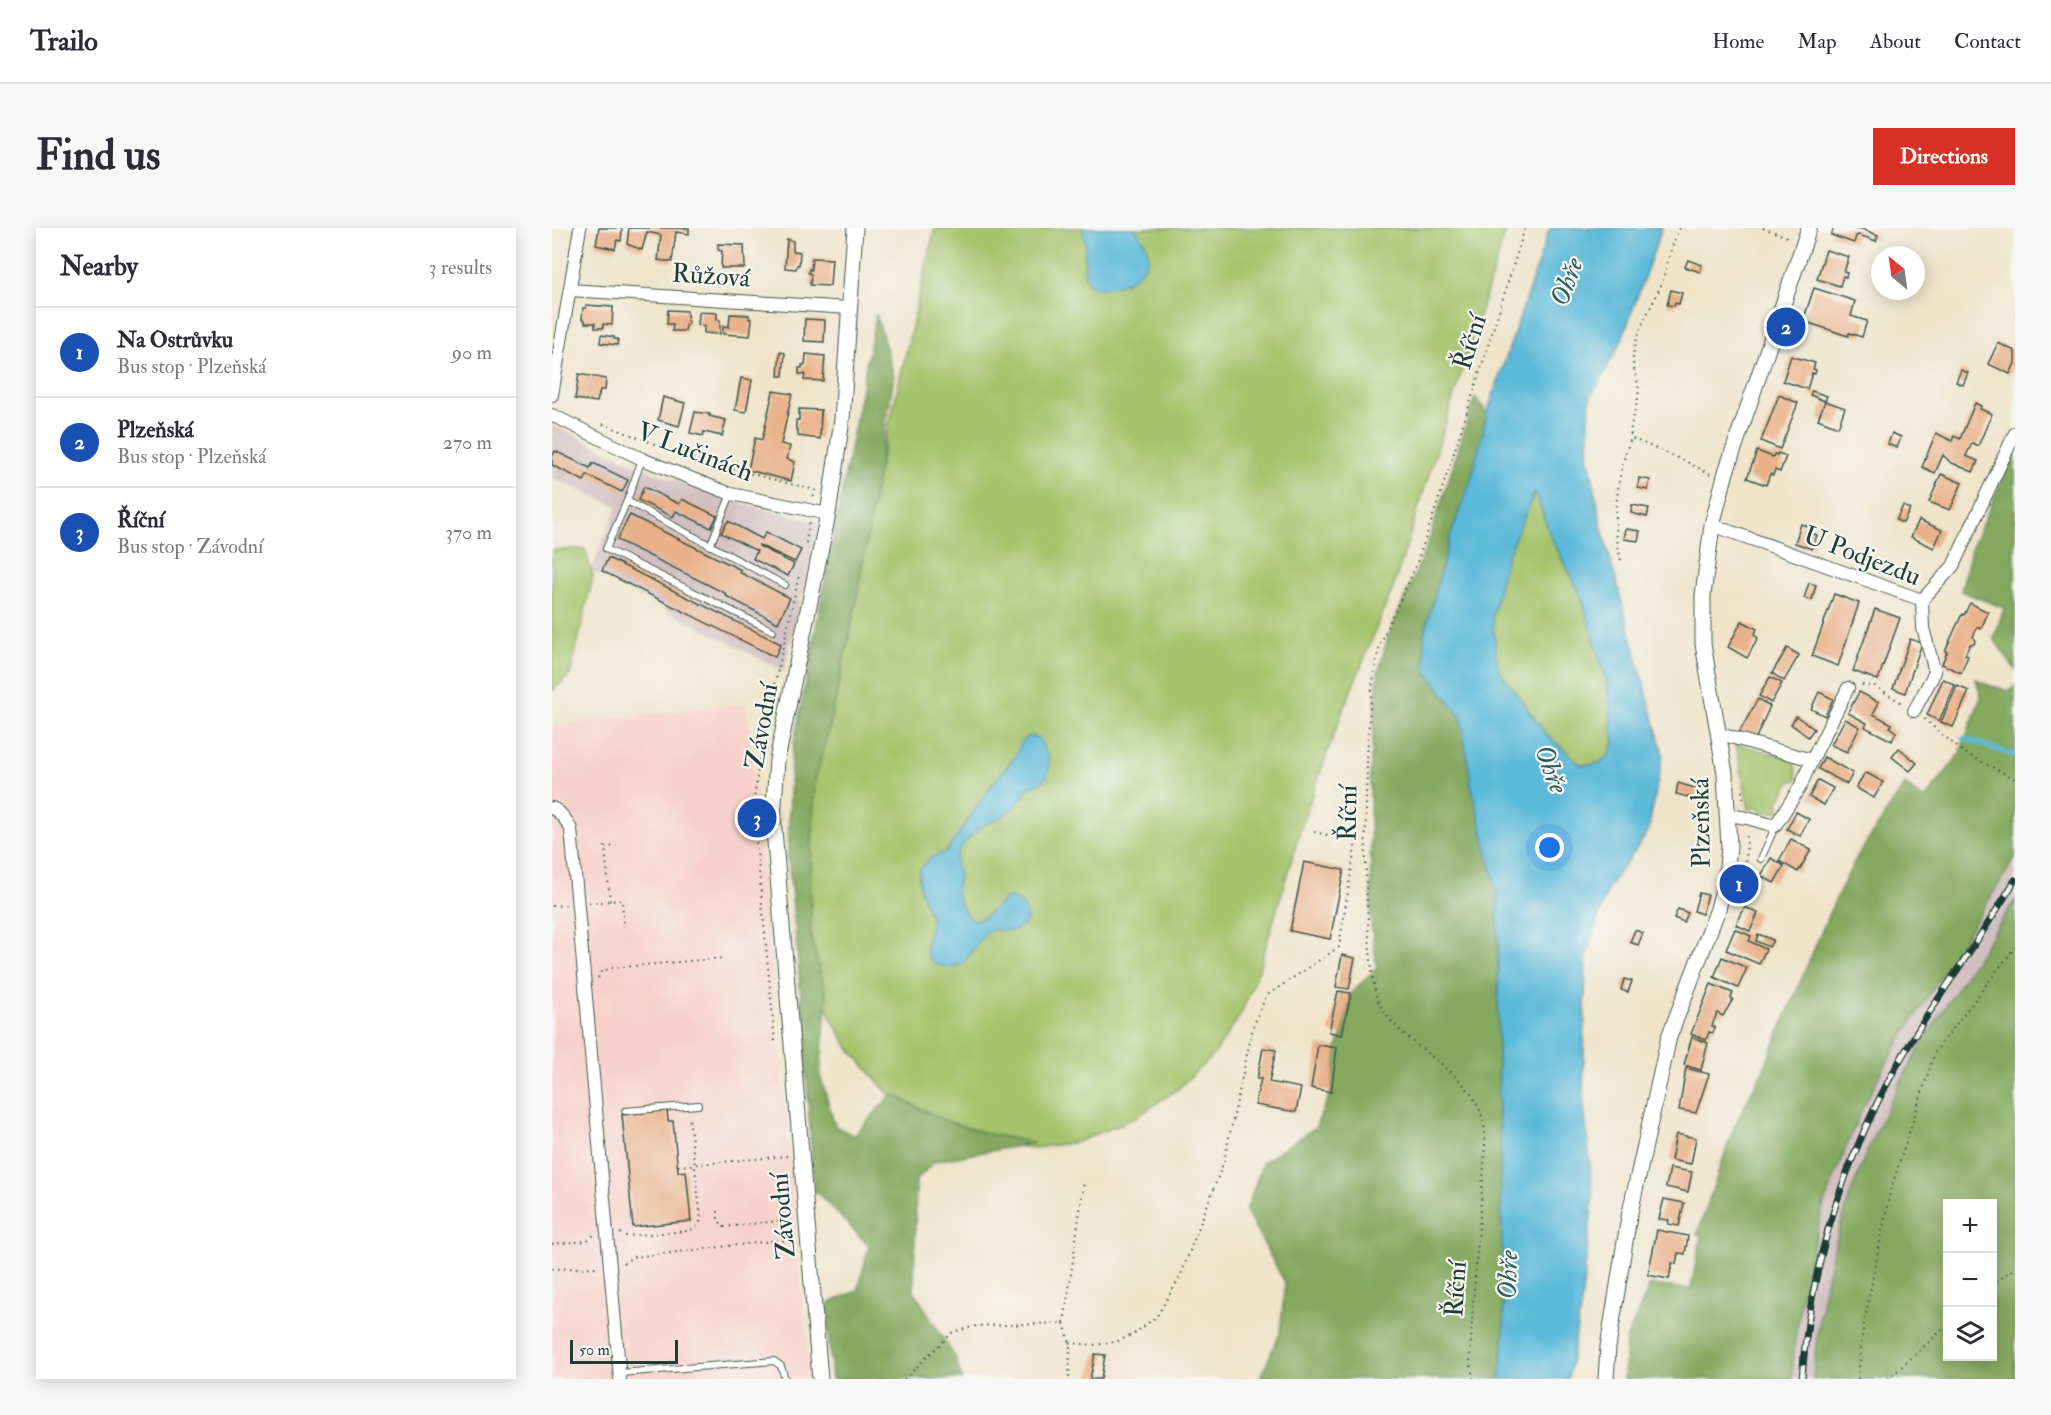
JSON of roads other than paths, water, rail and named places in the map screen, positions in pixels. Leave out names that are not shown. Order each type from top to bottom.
[{"type":"street","points":[[552,395],[580,228]]},
{"type":"street","name":"Závodní","points":[[820,1379],[773,818],[777,760],[828,514],[842,420],[855,228]]},
{"type":"street","name":"Plzeňská","points":[[1606,1379],[1608,1347],[1629,1217],[1669,1037],[1723,892],[1729,847],[1729,815],[1720,734],[1703,644],[1703,596],[1712,525],[1724,479],[1806,235]]},
{"type":"street","name":"Růžová","points":[[570,290],[849,308]]},
{"type":"street","name":"V Lučinách","points":[[552,415],[642,459],[731,494],[828,514]]},
{"type":"street","points":[[1922,600],[1953,566],[2015,433]]},
{"type":"street","name":"U Podjezdu","points":[[1712,525],[1922,600],[1923,628],[1935,672],[1914,711]]},
{"type":"street","points":[[1729,815],[1775,826],[1800,788],[1848,688]]},
{"type":"street","points":[[1720,734],[1812,760]]},
{"type":"street","points":[[552,808],[566,819],[571,829],[620,1376]]},
{"type":"lane","points":[[642,459],[606,549],[773,631]]},
{"type":"lane","points":[[710,546],[731,494]]},
{"type":"lane","points":[[627,501],[785,585]]},
{"type":"lane","points":[[1761,859],[1775,826]]},
{"type":"lane","points":[[624,1112],[698,1105]]},
{"type":"lane","points":[[620,1376],[774,1362],[781,1366],[784,1379]]},
{"type":"water","points":[[1082,228],[1135,228],[1147,251],[1148,258],[1144,267],[1134,278],[1121,284],[1092,287],[1085,272],[1085,241]]},
{"type":"water","name":"Ohře","points":[[1550,228],[1662,228],[1621,342],[1590,398],[1588,453],[1602,529],[1663,754],[1648,832],[1608,888],[1586,955],[1583,1094],[1593,1197],[1581,1305],[1568,1379],[1500,1379],[1504,1334],[1498,1051],[1498,896],[1471,784],[1461,717],[1426,671],[1424,635],[1450,537],[1472,477],[1487,413]],"holes":[[[1535,492],[1550,535],[1580,593],[1607,683],[1614,743],[1608,757],[1597,764],[1581,765],[1546,734],[1498,669],[1492,617],[1506,558]]]},
{"type":"water","points":[[1030,736],[1039,738],[1048,756],[1047,777],[1027,789],[1015,807],[1000,818],[980,827],[961,847],[955,859],[959,876],[956,893],[962,908],[970,918],[974,920],[983,918],[1008,897],[1022,905],[1026,912],[1026,921],[1015,930],[995,930],[985,934],[962,964],[947,967],[936,964],[929,958],[926,951],[931,920],[920,889],[920,869],[930,858],[947,851],[993,783],[1015,757],[1021,742]]},
{"type":"waterway","points":[[1963,738],[2015,756]]},
{"type":"railway","points":[[1802,1379],[1812,1301],[1820,1263],[1842,1187],[1871,1115],[1903,1054],[2015,880]]},
{"type":"place","name":"Plzeňská","points":[[1786,327]]},
{"type":"place","name":"Říční","points":[[757,818]]},
{"type":"place","name":"Na Ostrůvku","points":[[1739,884]]}]
